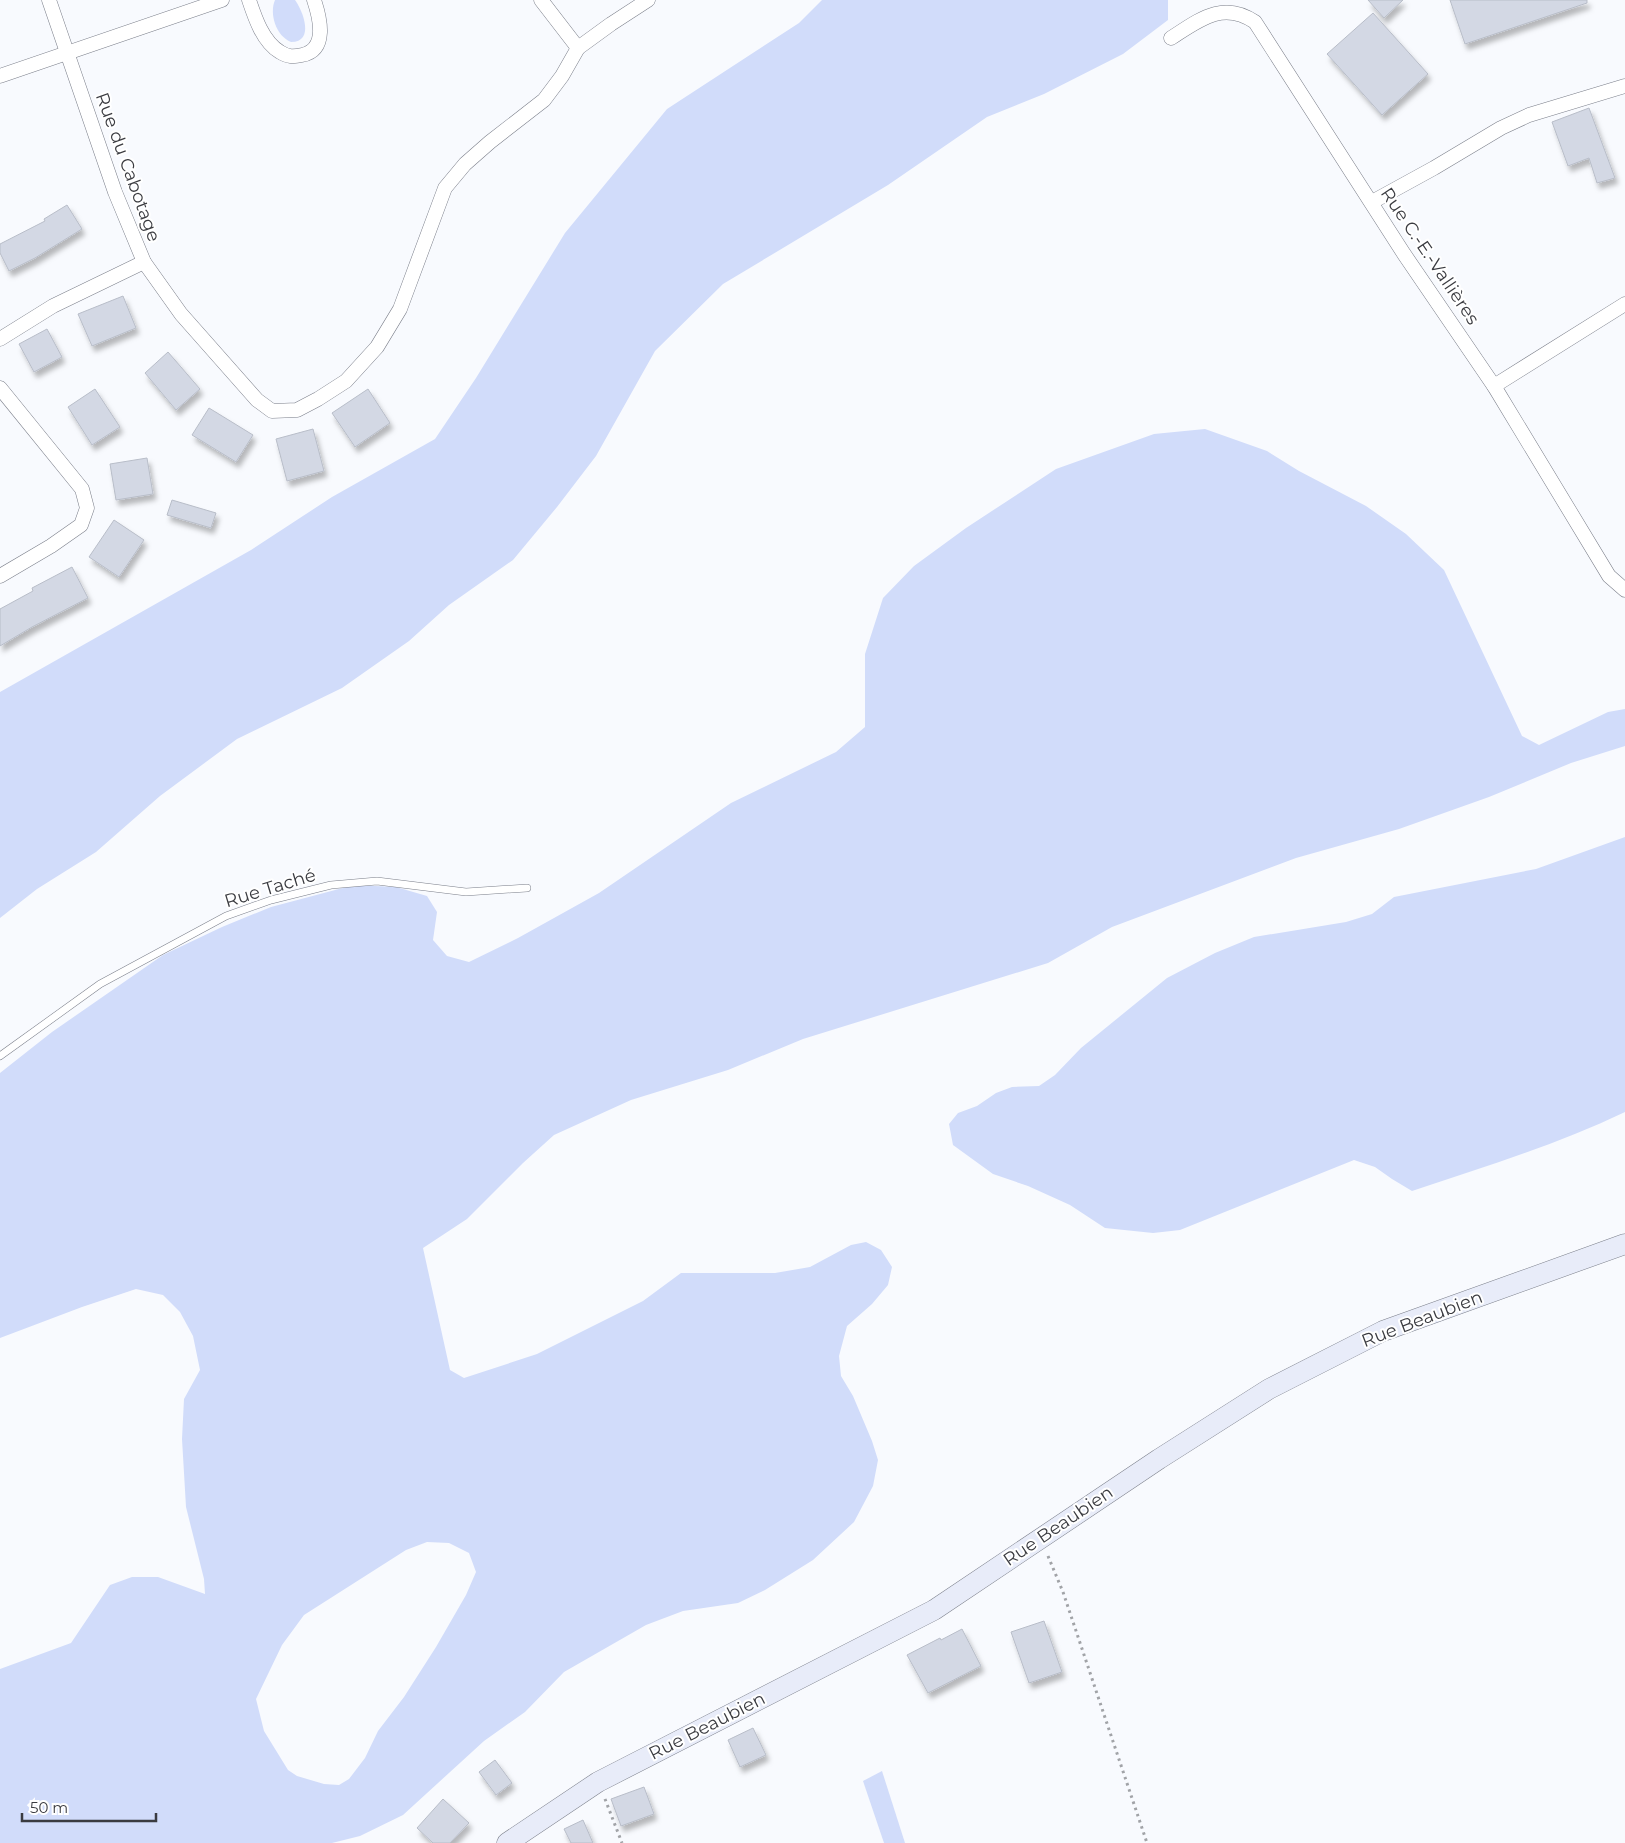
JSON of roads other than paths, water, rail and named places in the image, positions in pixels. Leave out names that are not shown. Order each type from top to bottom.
[{"type":"main road","name":"Rue Beaubien","points":[[507,1843],[598,1782],[934,1610],[1269,1389],[1374,1336],[1625,1244]]},
{"type":"street","name":"Rue du Cabotage","points":[[50,0],[115,192],[144,262],[181,314],[257,400],[272,411],[297,410],[318,400],[346,381],[377,347],[400,309],[445,188],[472,158],[544,100],[562,76],[578,48],[648,0]]},
{"type":"street","points":[[0,76],[222,0]]},
{"type":"street","points":[[249,0],[264,36],[279,51],[292,57],[308,54],[317,45],[321,31],[319,14],[314,0]]},
{"type":"street","points":[[541,0],[578,48]]},
{"type":"street","name":"Rue C.-E.-Vallières","points":[[1171,38],[1203,18],[1221,10],[1241,12],[1255,22],[1404,254],[1494,386],[1609,576],[1625,590]]},
{"type":"street","points":[[1372,202],[1530,115],[1625,86]]},
{"type":"street","points":[[0,339],[52,306],[144,262]]},
{"type":"street","points":[[1494,386],[1625,304]]},
{"type":"street","points":[[0,388],[82,489],[87,508],[81,525],[51,546],[0,576]]},
{"type":"lane","name":"Rue Taché","points":[[0,1056],[100,984],[226,916],[272,900],[331,885],[377,881],[466,892],[527,888]]}]
